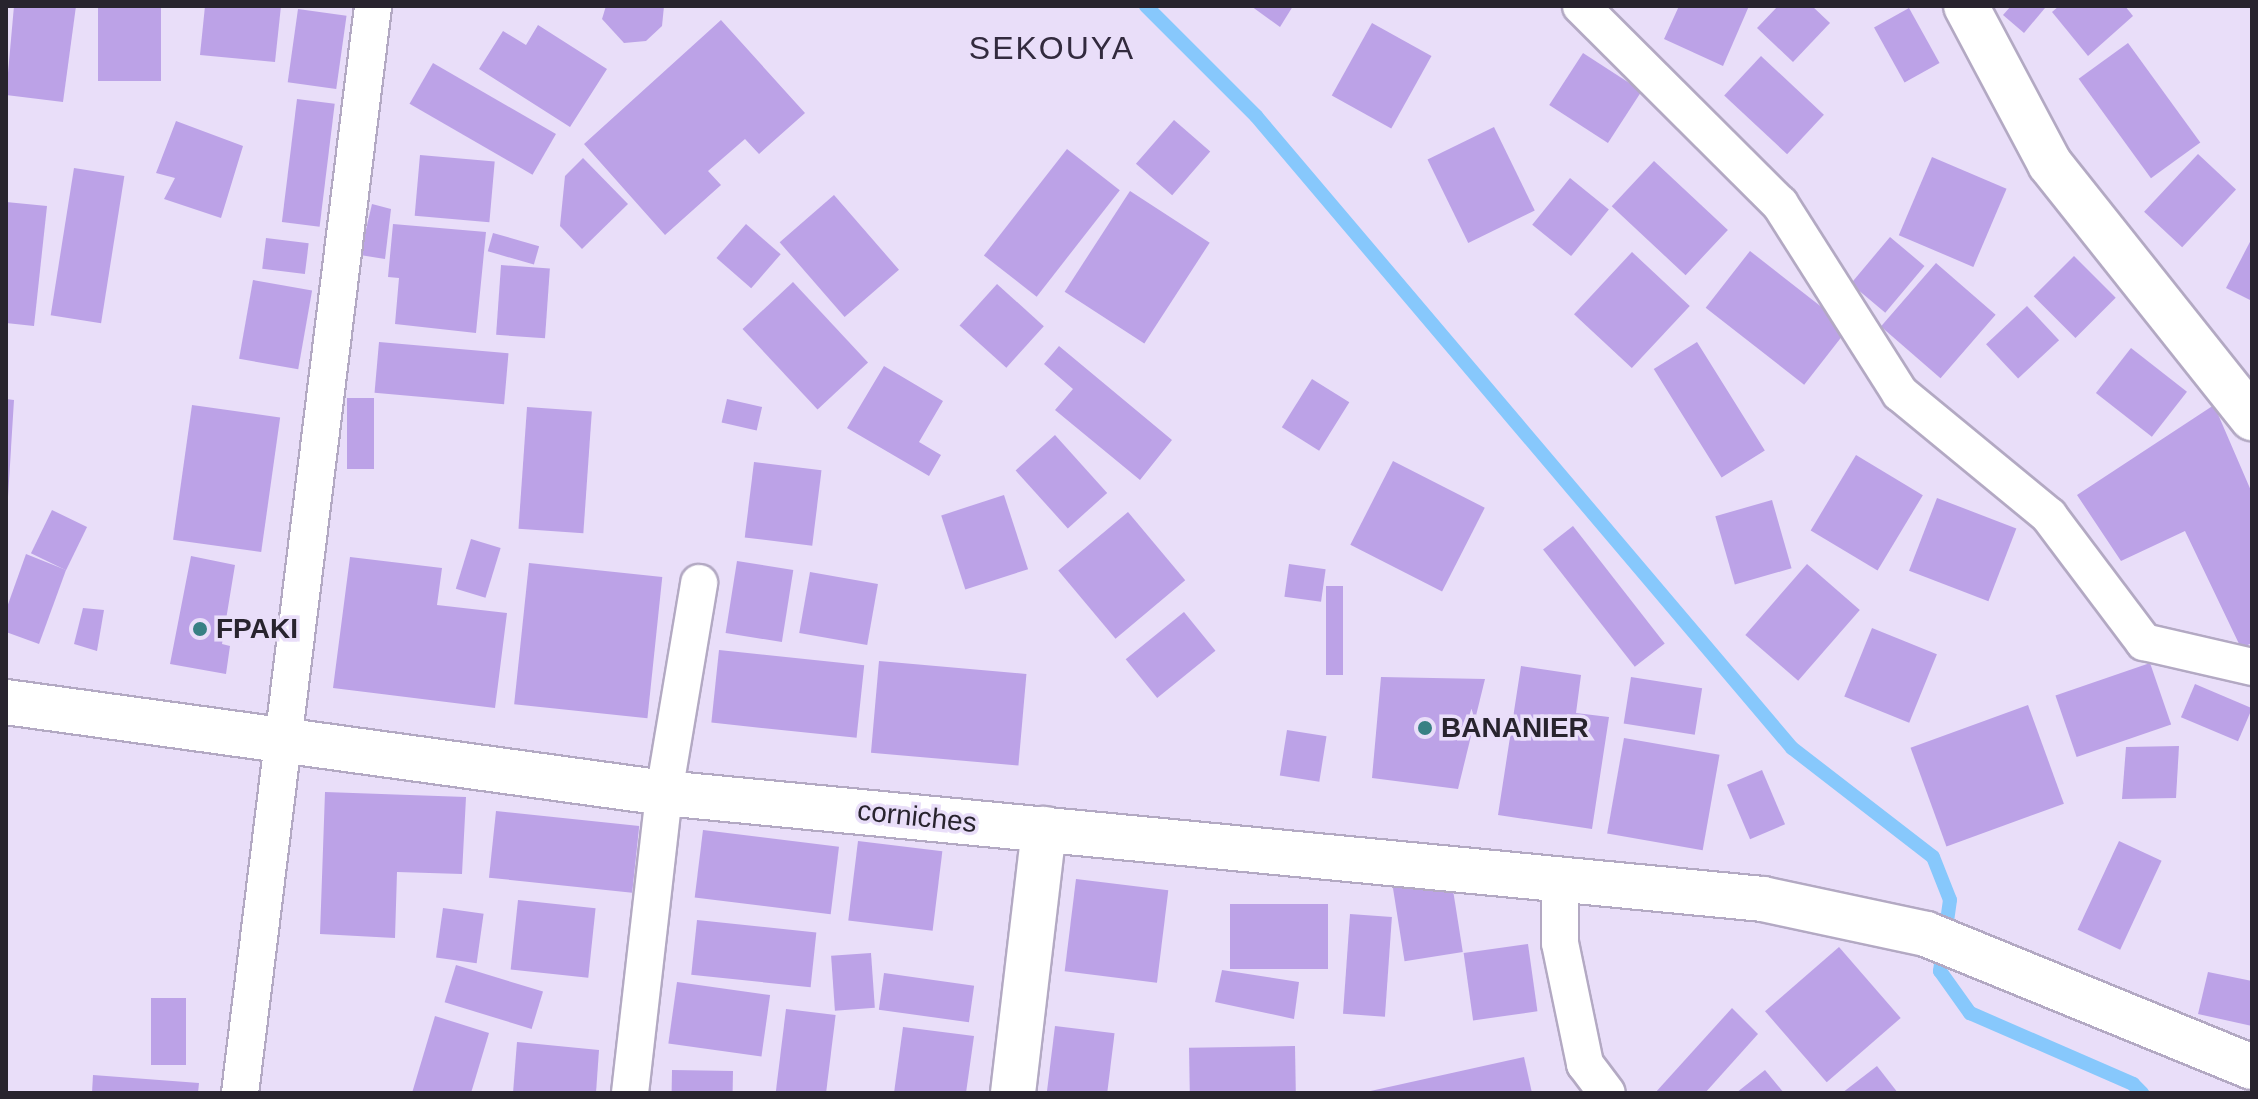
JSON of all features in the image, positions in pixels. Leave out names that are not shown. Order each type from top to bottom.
[{"type":"street","points":[[240,1093],[373,6]]},
{"type":"street","points":[[1581,6],[1780,204],[1900,393],[2049,516],[2144,642],[2252,667]]},
{"type":"street","points":[[1966,6],[2050,164],[2251,414]]},
{"type":"street","points":[[630,1093],[664,793],[699,583]]},
{"type":"street","name":"corniches","points":[[6,702],[664,793],[1763,899],[1926,934],[2252,1067]]},
{"type":"street","points":[[1013,1093],[1044,829]]},
{"type":"street","points":[[1560,879],[1560,943],[1585,1064],[1607,1093]]},
{"type":"building","points":[[14,6],[76,6],[63,102],[6,95]]},
{"type":"building","points":[[98,6],[161,6],[161,81],[98,81]]},
{"type":"building","points":[[205,6],[281,6],[275,62],[200,55]]},
{"type":"building","points":[[606,6],[664,6],[662,26],[646,41],[624,43],[602,19]]},
{"type":"building","points":[[1251,6],[1293,6],[1280,27]]},
{"type":"building","points":[[1679,6],[1749,6],[1723,66],[1664,39]]},
{"type":"building","points":[[1778,6],[1812,6],[1830,23],[1793,62],[1757,28]]},
{"type":"building","points":[[2011,6],[2045,8],[2024,33],[2003,15]]},
{"type":"building","points":[[2059,6],[2125,6],[2133,16],[2088,56],[2052,12]]},
{"type":"building","points":[[1909,8],[1940,63],[1905,82],[1874,27]]},
{"type":"building","points":[[298,9],[347,16],[336,89],[288,82]]},
{"type":"building","points":[[721,20],[805,113],[759,154],[745,139],[708,171],[721,185],[665,235],[584,144]]},
{"type":"building","points":[[1372,23],[1431,56],[1391,129],[1332,96]]},
{"type":"building","points":[[538,25],[607,69],[570,127],[479,69],[503,31],[526,45]]},
{"type":"building","points":[[2128,43],[2200,143],[2151,178],[2079,79]]},
{"type":"building","points":[[1583,53],[1642,91],[1608,143],[1549,105]]},
{"type":"building","points":[[1761,56],[1824,115],[1787,154],[1724,95]]},
{"type":"building","points":[[433,63],[556,134],[532,175],[410,104]]},
{"type":"building","points":[[297,99],[335,104],[320,227],[282,222]]},
{"type":"building","points":[[1174,120],[1210,151],[1172,195],[1136,164]]},
{"type":"building","points":[[176,121],[243,146],[221,218],[164,199],[175,178],[156,173]]},
{"type":"building","points":[[1494,127],[1535,211],[1468,243],[1427,159]]},
{"type":"building","points":[[1067,149],[1120,190],[1037,297],[984,255]]},
{"type":"building","points":[[2198,154],[2236,189],[2182,247],[2144,212]]},
{"type":"building","points":[[420,155],[495,162],[489,222],[415,216]]},
{"type":"building","points":[[1932,157],[2007,189],[1973,267],[1899,235]]},
{"type":"building","points":[[583,158],[628,204],[582,249],[560,226],[565,176]]},
{"type":"building","points":[[1654,161],[1728,230],[1686,275],[1612,206]]},
{"type":"building","points":[[74,168],[124,176],[101,323],[51,315]]},
{"type":"building","points":[[1570,178],[1609,209],[1571,256],[1532,225]]},
{"type":"building","points":[[1130,191],[1210,243],[1144,343],[1065,292]]},
{"type":"building","points":[[834,195],[899,270],[845,317],[780,242]]},
{"type":"building","points":[[6,202],[47,206],[34,326],[6,323]]},
{"type":"building","points":[[372,204],[391,209],[385,259],[360,255]]},
{"type":"building","points":[[393,224],[486,232],[476,333],[395,324],[399,278],[388,277]]},
{"type":"building","points":[[746,224],[781,254],[751,288],[716,258]]},
{"type":"building","points":[[493,233],[539,246],[534,264],[488,251]]},
{"type":"building","points":[[1890,237],[1924,266],[1885,313],[1851,284]]},
{"type":"building","points":[[266,238],[309,243],[305,274],[262,269]]},
{"type":"building","points":[[2252,238],[2252,301],[2226,288]]},
{"type":"building","points":[[1750,251],[1849,328],[1804,385],[1706,308]]},
{"type":"building","points":[[1632,252],[1690,306],[1632,368],[1574,314]]},
{"type":"building","points":[[2074,256],[2116,298],[2075,338],[2034,296]]},
{"type":"building","points":[[1936,263],[1996,315],[1941,378],[1881,326]]},
{"type":"building","points":[[501,265],[550,268],[545,338],[496,335]]},
{"type":"building","points":[[253,280],[312,290],[298,369],[239,359]]},
{"type":"building","points":[[793,282],[868,362],[818,410],[743,329]]},
{"type":"building","points":[[997,284],[1044,326],[1006,368],[960,326]]},
{"type":"building","points":[[2027,306],[2059,340],[2018,379],[1986,344]]},
{"type":"building","points":[[379,342],[509,353],[504,404],[375,393]]},
{"type":"building","points":[[1697,342],[1765,451],[1722,478],[1654,369]]},
{"type":"building","points":[[1059,346],[1172,440],[1140,480],[1055,410],[1073,389],[1044,364]]},
{"type":"building","points":[[2131,348],[2187,392],[2152,437],[2096,393]]},
{"type":"building","points":[[884,366],[943,401],[919,442],[941,455],[929,476],[847,428]]},
{"type":"building","points":[[1312,379],[1349,402],[1319,451],[1282,427]]},
{"type":"building","points":[[347,398],[374,398],[374,469],[347,469]]},
{"type":"building","points":[[6,399],[14,400],[8,497],[6,497]]},
{"type":"building","points":[[727,399],[762,407],[757,430],[722,422]]},
{"type":"building","points":[[192,405],[280,417],[261,552],[173,540]]},
{"type":"building","points":[[2214,405],[2252,493],[2252,643],[2241,648],[2185,531],[2121,561],[2077,495]]},
{"type":"building","points":[[527,407],[592,412],[583,533],[518,529]]},
{"type":"building","points":[[1055,435],[1107,493],[1068,528],[1016,470]]},
{"type":"building","points":[[1856,455],[1923,495],[1878,571],[1811,530]]},
{"type":"building","points":[[1393,461],[1485,508],[1442,592],[1350,545]]},
{"type":"building","points":[[754,462],[821,470],[812,546],[745,537]]},
{"type":"building","points":[[1004,495],[1028,569],[965,590],[941,515]]},
{"type":"building","points":[[1937,498],[2016,528],[1988,601],[1909,571]]},
{"type":"building","points":[[1772,500],[1792,568],[1735,585],[1715,516]]},
{"type":"building","points":[[52,510],[87,527],[66,570],[31,553]]},
{"type":"building","points":[[1128,512],[1185,580],[1115,639],[1058,570]]},
{"type":"building","points":[[1573,526],[1665,643],[1635,667],[1543,549]]},
{"type":"building","points":[[471,539],[501,548],[485,598],[456,589]]},
{"type":"building","points":[[26,554],[66,570],[39,644],[6,632],[6,610]]},
{"type":"building","points":[[191,556],[235,565],[222,644],[230,646],[226,674],[170,664]]},
{"type":"building","points":[[350,557],[442,568],[437,605],[507,613],[495,708],[333,688]]},
{"type":"building","points":[[737,561],[793,570],[782,642],[726,633]]},
{"type":"building","points":[[529,563],[662,577],[647,718],[514,704]]},
{"type":"building","points":[[1289,564],[1326,569],[1321,602],[1284,597]]},
{"type":"building","points":[[1807,564],[1860,610],[1798,681],[1745,635]]},
{"type":"building","points":[[810,572],[878,584],[867,645],[799,633]]},
{"type":"building","points":[[1326,586],[1343,586],[1343,675],[1326,675]]},
{"type":"building","points":[[83,608],[104,610],[97,651],[74,644]]},
{"type":"building","points":[[1184,612],[1215,651],[1157,698],[1126,659]]},
{"type":"building","points":[[1872,628],[1937,654],[1909,723],[1844,697]]},
{"type":"building","points":[[719,650],[864,665],[857,738],[711,723]]},
{"type":"building","points":[[879,661],[1026,674],[1018,766],[871,753]]},
{"type":"building","points":[[2150,663],[2171,724],[2077,757],[2055,696]]},
{"type":"building","points":[[1521,666],[1581,675],[1576,713],[1609,717],[1592,829],[1498,815]]},
{"type":"building","name":"BANANIER","points":[[1381,677],[1485,679],[1458,789],[1372,778]]},
{"type":"building","points":[[1631,677],[1702,688],[1695,735],[1624,723]]},
{"type":"building","points":[[2195,684],[2252,708],[2238,741],[2181,717]]},
{"type":"building","points":[[2028,705],[2064,804],[1946,846],[1911,748]]},
{"type":"building","points":[[1287,730],[1327,736],[1319,782],[1280,775]]},
{"type":"building","points":[[1624,738],[1720,755],[1703,850],[1607,834]]},
{"type":"building","points":[[2179,746],[2176,798],[2122,799],[2126,747]]},
{"type":"building","points":[[1762,770],[1785,824],[1750,839],[1727,785]]},
{"type":"building","points":[[325,792],[466,797],[462,874],[397,872],[395,938],[320,934]]},
{"type":"building","points":[[496,811],[639,826],[632,893],[489,878]]},
{"type":"building","points":[[703,830],[839,847],[831,914],[695,897]]},
{"type":"building","points":[[858,841],[942,851],[933,931],[848,920]]},
{"type":"building","points":[[2119,841],[2162,861],[2120,950],[2078,930]]},
{"type":"building","points":[[1450,871],[1463,952],[1405,961],[1392,880]]},
{"type":"building","points":[[1076,879],[1168,890],[1157,983],[1065,971]]},
{"type":"building","points":[[518,900],[596,908],[588,978],[511,970]]},
{"type":"building","points":[[1230,904],[1328,904],[1328,969],[1230,969]]},
{"type":"building","points":[[443,908],[484,914],[477,963],[436,958]]},
{"type":"building","points":[[1350,914],[1392,917],[1385,1017],[1343,1014]]},
{"type":"building","points":[[697,920],[816,933],[811,987],[691,975]]},
{"type":"building","points":[[1528,944],[1537,1011],[1473,1020],[1464,953]]},
{"type":"building","points":[[1839,947],[1901,1018],[1827,1082],[1765,1011]]},
{"type":"building","points":[[871,953],[875,1008],[835,1011],[831,956]]},
{"type":"building","points":[[456,965],[543,992],[532,1029],[445,1002]]},
{"type":"building","points":[[1222,970],[1299,982],[1294,1019],[1215,1002]]},
{"type":"building","points":[[2208,972],[2252,981],[2252,1026],[2198,1014]]},
{"type":"building","points":[[884,973],[974,986],[969,1022],[879,1010]]},
{"type":"building","points":[[677,982],[770,995],[761,1056],[668,1043]]},
{"type":"building","points":[[151,998],[186,998],[186,1065],[151,1065]]},
{"type":"building","points":[[1732,1008],[1758,1034],[1705,1093],[1655,1093]]},
{"type":"building","points":[[786,1009],[836,1015],[826,1093],[776,1092]]},
{"type":"building","points":[[435,1016],[489,1033],[471,1093],[412,1093]]},
{"type":"building","points":[[1055,1026],[1115,1033],[1107,1093],[1047,1092]]},
{"type":"building","points":[[903,1027],[974,1036],[966,1093],[894,1093]]},
{"type":"building","points":[[517,1042],[599,1050],[596,1093],[513,1093]]},
{"type":"building","points":[[1295,1046],[1296,1093],[1190,1093],[1189,1048]]},
{"type":"building","points":[[1524,1057],[1532,1093],[1366,1093],[1366,1092]]},
{"type":"building","points":[[1877,1066],[1898,1093],[1842,1093]]},
{"type":"building","points":[[672,1070],[733,1071],[733,1093],[672,1093]]},
{"type":"building","points":[[1765,1070],[1784,1093],[1736,1093]]},
{"type":"building","points":[[93,1075],[199,1083],[198,1093],[92,1093]]},
{"type":"waterway","points":[[1146,6],[1256,116],[1792,748],[1933,857],[1950,900],[1940,971],[1970,1013],[2133,1084],[2142,1093]]},
{"type":"place","name":"FPAKI","points":[[200,629]]},
{"type":"place","name":"BANANIER","points":[[1425,728]]},
{"type":"district","name":"SEKOUYA","points":[[1052,48]]}]
